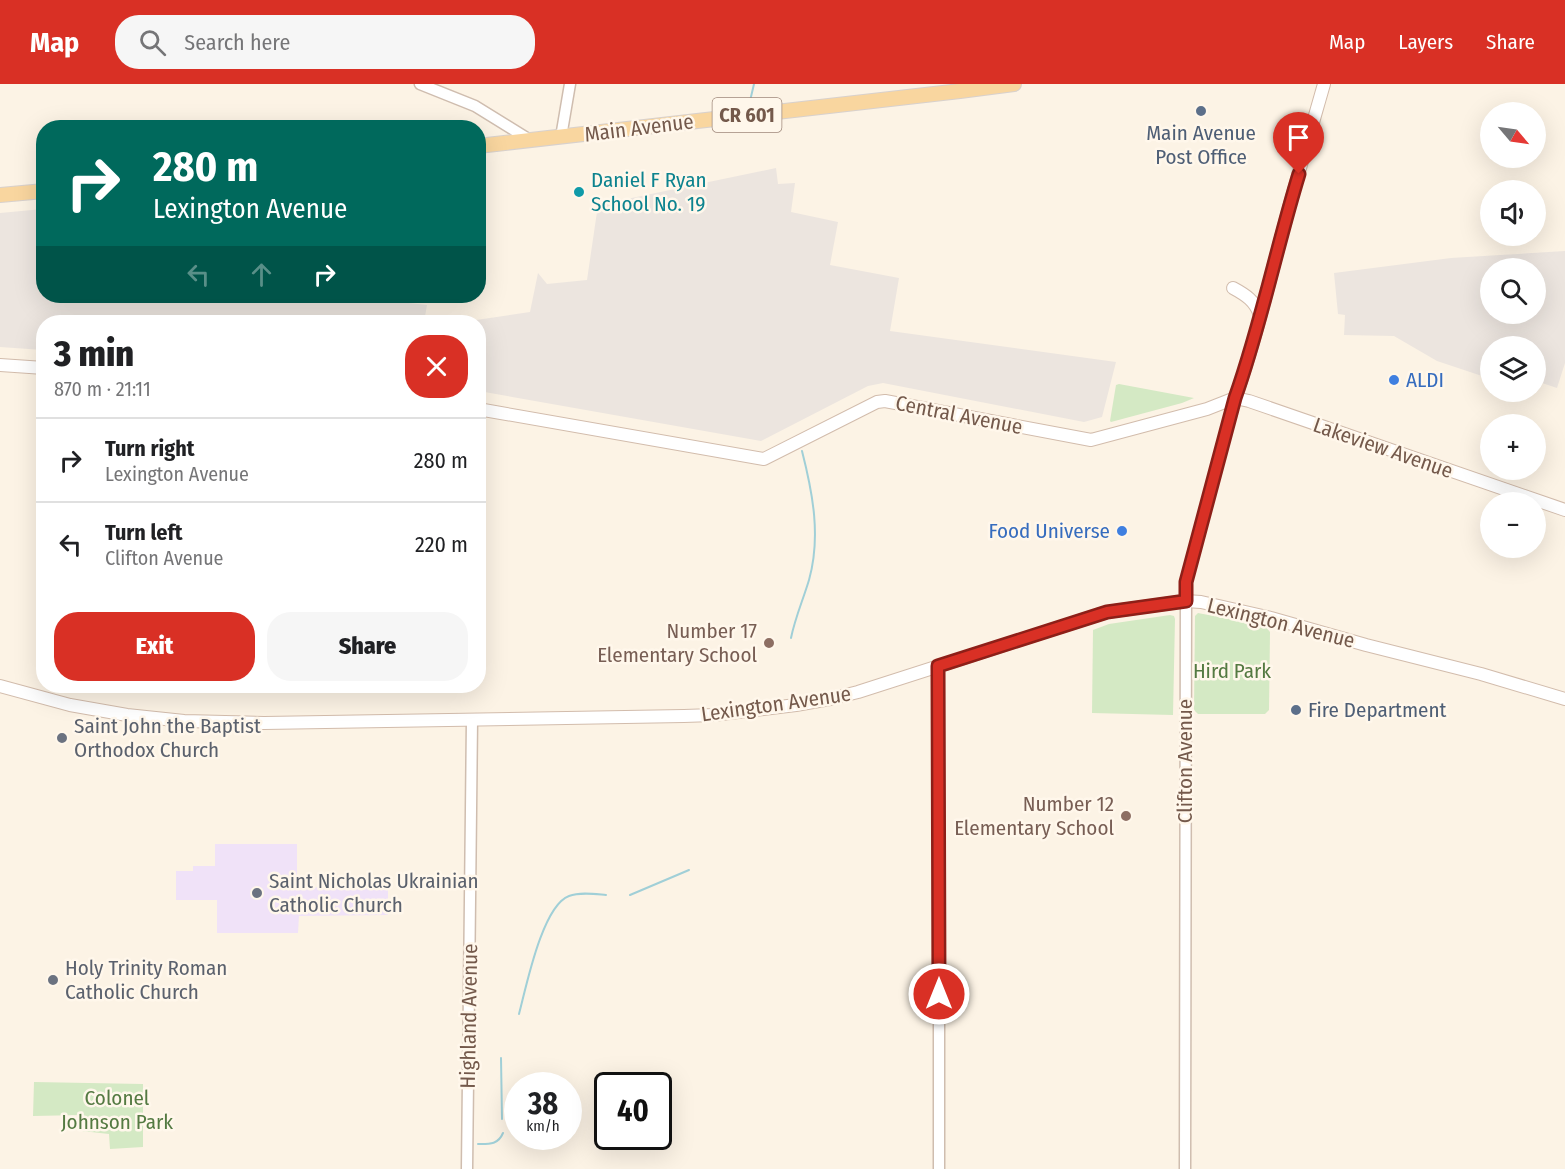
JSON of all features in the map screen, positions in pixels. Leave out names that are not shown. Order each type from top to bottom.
[{"type":"main road","name":"Main Avenue","points":[[486,145],[1014,84]]},
{"type":"main road","name":"Clifton Avenue","points":[[1235,398],[1324,84]]},
{"type":"main road","points":[[0,195],[36,192]]},
{"type":"main road","points":[[1233,288],[1251,300],[1260,315]]},
{"type":"main road","points":[[0,365],[36,367]]},
{"type":"main road","name":"Central Avenue","points":[[486,410],[764,459],[877,402],[885,401],[1090,440],[1207,409],[1235,398]]},
{"type":"main road","name":"Lakeview Avenue","points":[[1235,398],[1565,510]]},
{"type":"main road","name":"Lexington Avenue","points":[[0,686],[77,706],[127,715],[184,721],[264,723],[713,715],[830,699],[1107,612],[1186,601],[1201,602],[1271,618],[1565,699]]},
{"type":"street","points":[[420,84],[462,100],[530,140]]},
{"type":"street","points":[[561,137],[570,84]]},
{"type":"street","name":"Clifton Avenue","points":[[1185,1169],[1186,582],[1235,398]]},
{"type":"street","points":[[938,666],[939,1169]]},
{"type":"street","name":"Highland Avenue","points":[[467,1169],[472,720]]},
{"type":"shaded area","points":[[776,168],[778,184],[795,183],[791,212],[838,222],[830,265],[899,278],[890,331],[1116,362],[1102,417],[1084,422],[883,383],[868,386],[761,441],[486,392],[486,319],[530,312],[538,273],[547,284],[587,280],[598,205]]},
{"type":"shaded area","points":[[36,210],[36,303],[409,303],[427,305],[425,315],[36,315],[36,350],[0,347],[0,213]]},
{"type":"shaded area","points":[[1565,251],[1565,363],[1557,388],[1546,384],[1546,336],[1480,336],[1480,375],[1437,361],[1394,336],[1344,335],[1345,315],[1338,314],[1334,273],[1451,258]]},
{"type":"shaded area","points":[[215,844],[297,844],[297,887],[362,888],[388,885],[388,915],[299,916],[298,933],[217,933],[217,900],[176,900],[176,871],[193,871],[193,866],[215,866]]},
{"type":"green space","points":[[1116,385],[1194,398],[1111,422]]},
{"type":"green space","name":"Hird Park","points":[[1198,613],[1265,626],[1270,632],[1269,710],[1265,714],[1198,714],[1194,710],[1195,616]]},
{"type":"green space","points":[[1170,615],[1175,619],[1173,715],[1092,713],[1093,630],[1109,624]]},
{"type":"green space","name":"Colonel Johnson Park","points":[[34,1082],[143,1084],[143,1147],[110,1149],[109,1134],[82,1131],[81,1115],[33,1116]]},
{"type":"waterway","points":[[750,101],[754,84]]},
{"type":"waterway","points":[[791,638],[809,580],[815,548],[812,499],[802,451]]},
{"type":"waterway","points":[[630,895],[689,870]]},
{"type":"waterway","points":[[519,1014],[536,949],[559,903],[573,895],[606,895]]},
{"type":"waterway","points":[[501,1058],[502,1119]]},
{"type":"waterway","points":[[478,1144],[496,1142],[503,1133]]},
{"type":"place","name":"Main Avenue Post Office","points":[[1201,111]]},
{"type":"place","name":"Daniel F Ryan School No. 19","points":[[579,192]]},
{"type":"place","name":"ALDI","points":[[1394,380]]},
{"type":"place","name":"Food Universe","points":[[1122,531]]},
{"type":"place","name":"Number 17 Elementary School","points":[[769,643]]},
{"type":"place","name":"Fire Department","points":[[1296,710]]},
{"type":"place","name":"Saint John the Baptist Orthodox Church","points":[[62,738]]},
{"type":"place","name":"Number 12 Elementary School","points":[[1126,816]]},
{"type":"place","name":"Saint Nicholas Ukrainian Catholic Church","points":[[257,893]]},
{"type":"place","name":"Holy Trinity Roman Catholic Church","points":[[53,980]]},
{"type":"route","points":[[939,994],[938,666],[1107,612],[1186,601],[1186,582],[1235,398],[1299,174]]}]
